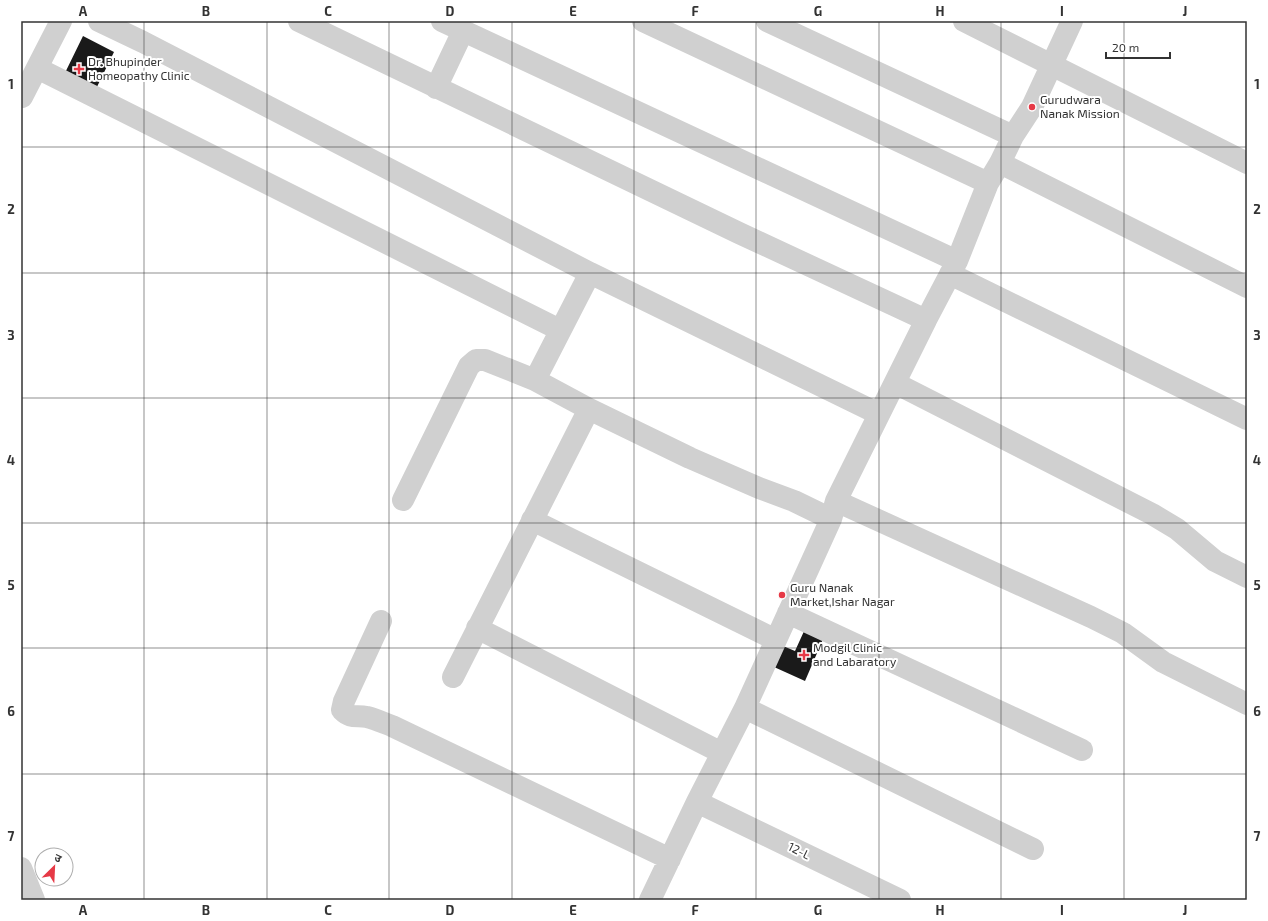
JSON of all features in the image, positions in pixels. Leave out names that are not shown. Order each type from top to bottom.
[{"type":"street","points":[[22,97],[61,21]]},
{"type":"street","points":[[99,21],[590,273],[879,414]]},
{"type":"street","points":[[299,21],[739,233],[926,320]]},
{"type":"street","points":[[442,21],[954,268],[1247,419]]},
{"type":"street","points":[[643,21],[988,183]]},
{"type":"street","points":[[767,21],[1013,136]]},
{"type":"street","points":[[964,21],[1247,163]]},
{"type":"street","points":[[650,900],[697,802],[745,708],[879,414],[954,268],[988,183],[1000,163],[1013,136],[1032,107],[1072,21]]},
{"type":"street","points":[[436,88],[464,32]]},
{"type":"street","points":[[37,68],[560,330]]},
{"type":"street","points":[[1000,163],[1247,287]]},
{"type":"street","points":[[535,380],[590,273]]},
{"type":"street","points":[[403,500],[469,366],[476,360],[485,360],[535,380],[589,409],[690,458],[759,488],[794,501],[834,510],[1097,620],[1123,633],[1163,662],[1247,704]]},
{"type":"street","points":[[895,383],[1152,514],[1177,529],[1215,561],[1247,577]]},
{"type":"street","points":[[453,677],[589,409]]},
{"type":"street","points":[[532,520],[776,640]]},
{"type":"street","points":[[788,613],[1082,750]]},
{"type":"street","points":[[381,621],[344,702],[342,710],[347,715],[366,717],[392,726],[670,859]]},
{"type":"street","points":[[477,628],[722,753]]},
{"type":"street","points":[[745,708],[1033,849]]},
{"type":"street","name":"12-L","points":[[697,802],[900,900]]},
{"type":"street","points":[[21,868],[34,900]]},
{"type":"building","points":[[83,36],[114,52],[93,95],[62,79]]},
{"type":"building","points":[[805,629],[824,637],[805,681],[774,667],[783,646],[795,651]]},
{"type":"place","name":"Dr. Bhupinder Homeopathy Clinic","points":[[79,69]]},
{"type":"place","name":"Gurudwara Nanak Mission","points":[[1032,107]]},
{"type":"place","name":"Guru Nanak Market,Ishar Nagar","points":[[782,595]]},
{"type":"place","name":"Modgil Clinic and Labaratory","points":[[804,655]]}]
